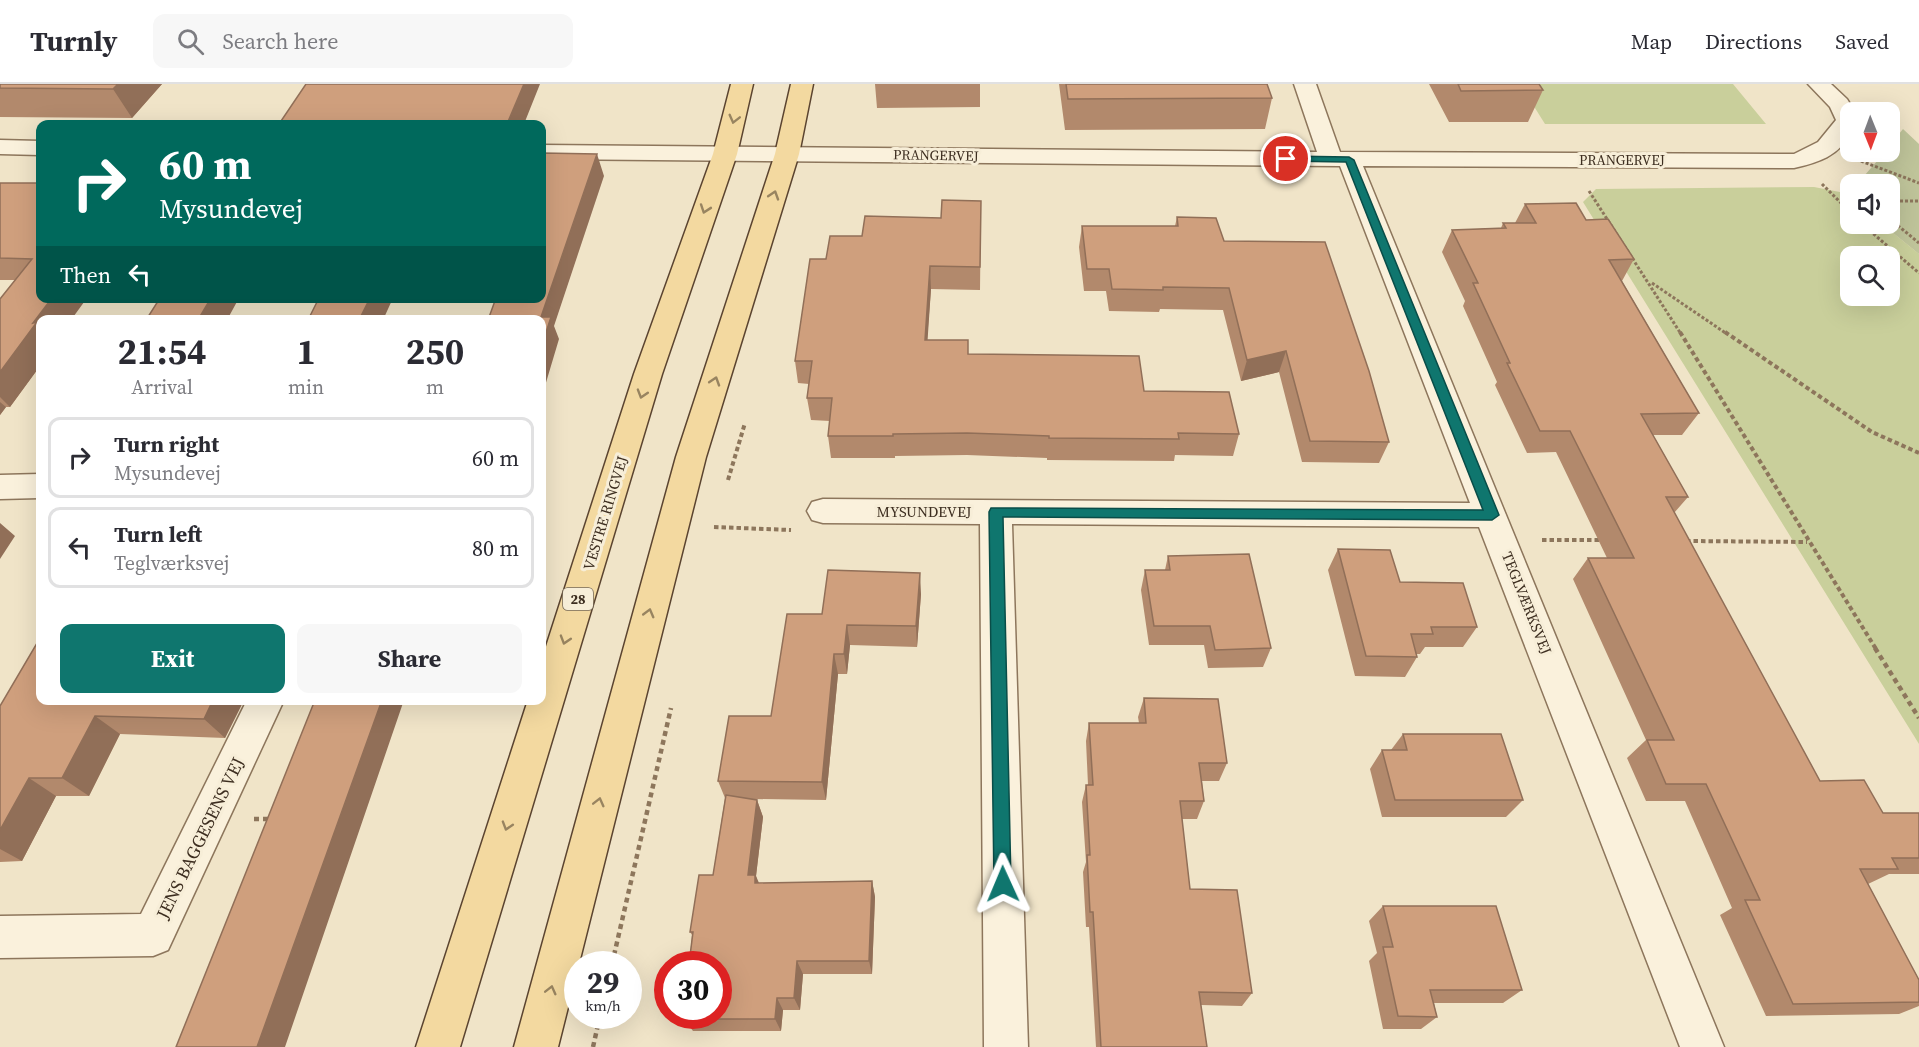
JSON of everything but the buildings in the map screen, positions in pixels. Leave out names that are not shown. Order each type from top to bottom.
[{"type":"main road","name":"VESTRE RINGVEJ","points":[[546,701],[648,374],[725,154],[742,84]]},
{"type":"main road","points":[[536,1047],[691,457],[788,154],[802,84]]},
{"type":"main road","name":"VESTRE RINGVEJ","points":[[438,1047],[545,705]]},
{"type":"street","points":[[1305,84],[1340,159]]},
{"type":"street","name":"PRANGERVEJ","points":[[546,152],[1794,161],[1815,157],[1827,148],[1848,120],[1839,104],[1819,84]]},
{"type":"street","points":[[0,147],[36,148]]},
{"type":"street","name":"TEGLVÆRKSVEJ","points":[[1340,159],[1497,527],[1702,1047]]},
{"type":"street","points":[[0,487],[36,486]]},
{"type":"street","name":"MYSUNDEVEJ","points":[[823,511],[996,512],[1497,527]]},
{"type":"street","points":[[996,512],[1006,1047]]},
{"type":"street","name":"JENS BAGGESENS VEJ","points":[[0,937],[153,935],[264,705]]},
{"type":"path","points":[[1827,148],[1919,183]]},
{"type":"path","points":[[1569,160],[1649,280],[1808,542],[1919,718]]},
{"type":"path","points":[[1900,201],[1919,201]]},
{"type":"path","points":[[1900,227],[1919,243]]},
{"type":"path","points":[[1873,234],[1900,260],[1919,273]]},
{"type":"path","points":[[1649,280],[1872,432],[1919,453]]},
{"type":"path","points":[[728,482],[747,414]]},
{"type":"path","points":[[714,527],[811,531],[823,511]]},
{"type":"path","points":[[712,538],[718,515]]},
{"type":"path","points":[[1497,527],[1608,540]]},
{"type":"path","points":[[1679,541],[1808,542]]},
{"type":"path","points":[[615,951],[672,703]]},
{"type":"path","points":[[593,1047],[597,1029]]},
{"type":"green space","points":[[1520,84],[1733,84],[1766,124],[1545,124]]},
{"type":"green space","points":[[1903,129],[1919,144],[1919,254],[1894,234],[1900,234],[1900,174],[1866,174],[1876,162],[1900,162],[1900,133]]},
{"type":"green space","points":[[1814,187],[1840,192],[1840,234],[1894,234],[1919,254],[1919,744],[1583,202],[1596,189]]},
{"type":"route","points":[[1003,884],[996,512],[1492,515],[1349,160],[1286,159]]}]
